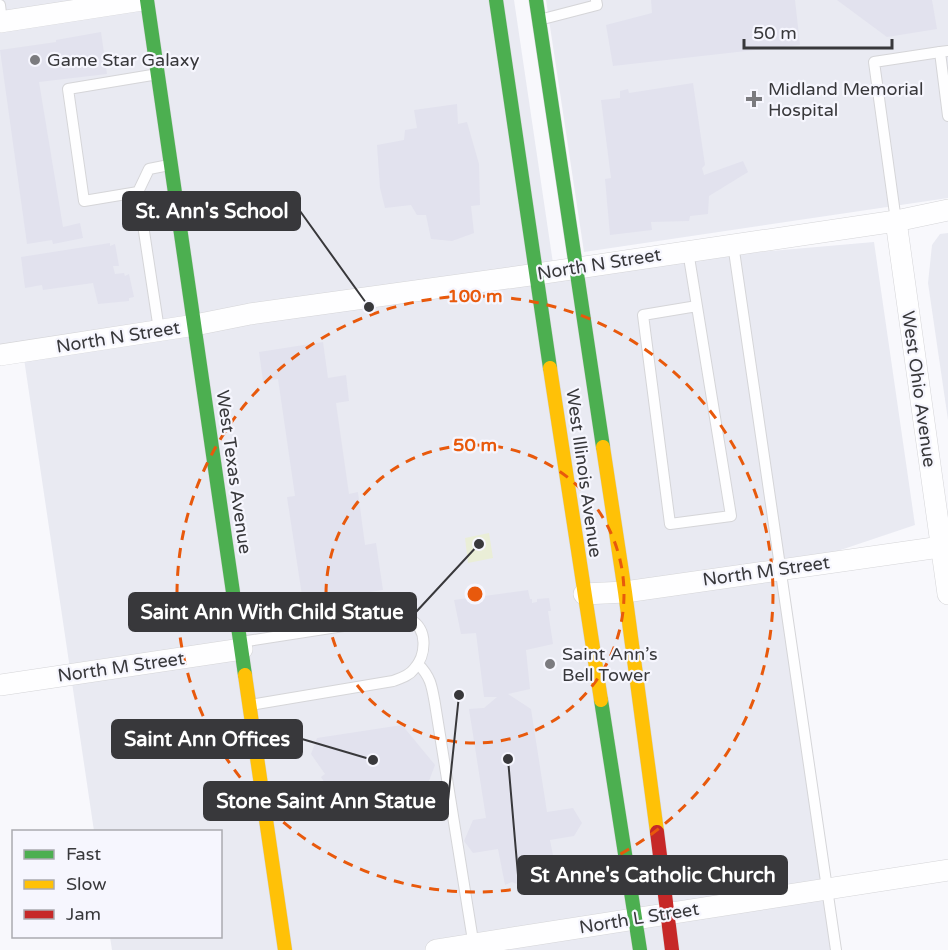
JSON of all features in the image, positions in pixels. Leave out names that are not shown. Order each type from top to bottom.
[{"type":"main road","name":"West Texas Avenue","points":[[147,0],[285,950]]},
{"type":"main road","name":"West Illinois Avenue","points":[[496,0],[584,594],[640,950]]},
{"type":"main road","name":"West Illinois Avenue","points":[[536,0],[625,592],[672,950]]},
{"type":"street","points":[[1,16],[141,0]]},
{"type":"street","name":"North N Street","points":[[0,355],[195,325],[250,314],[896,221],[948,210]]},
{"type":"street","name":"West Ohio Avenue","points":[[896,221],[945,546],[948,594]]},
{"type":"street","name":"North M Street","points":[[584,594],[625,592],[945,546]]},
{"type":"street","name":"North M Street","points":[[0,685],[241,645]]},
{"type":"street","name":"North L Street","points":[[436,950],[474,947],[635,919],[948,870]]},
{"type":"lane","points":[[539,21],[597,5],[596,0]]},
{"type":"lane","points":[[896,221],[874,62],[944,52],[948,116]]},
{"type":"lane","points":[[138,192],[84,201],[68,89],[158,74]]},
{"type":"lane","points":[[159,330],[138,192],[149,169],[171,164]]},
{"type":"lane","points":[[142,225],[180,220]]},
{"type":"lane","points":[[733,244],[837,950]]},
{"type":"lane","points":[[688,251],[697,306],[731,516],[670,524],[643,315],[697,306]]},
{"type":"lane","points":[[241,645],[395,618],[413,621],[422,632],[424,651],[418,664],[410,673],[393,681],[250,705]]},
{"type":"lane","points":[[418,664],[426,672],[435,704],[474,947]]},
{"type":"shaded area","points":[[0,0],[514,0],[554,270],[874,242],[915,525],[781,570],[834,950],[112,950],[110,938],[222,938],[222,830],[94,830],[23,352],[0,354]]},
{"type":"shaded area","name":"Midland Memorial Hospital","points":[[546,0],[948,0],[948,198],[584,252]]},
{"type":"shaded area","points":[[948,233],[948,420],[928,283],[932,245],[940,234]]},
{"type":"green space","points":[[489,533],[493,558],[468,563],[465,538]]},
{"type":"building","points":[[651,0],[795,0],[800,45],[613,66],[606,25],[652,13]]},
{"type":"building","points":[[837,0],[932,0],[937,29],[887,37]]},
{"type":"building","points":[[101,32],[107,74],[39,82],[63,227],[80,223],[83,238],[53,244],[52,240],[27,244],[0,50],[56,42],[56,40]]},
{"type":"building","points":[[693,83],[705,165],[702,168],[704,175],[743,161],[748,172],[709,196],[708,214],[690,216],[689,221],[651,222],[652,230],[610,235],[605,179],[611,178],[601,100],[620,98],[620,91],[628,89],[629,93]]},
{"type":"building","points":[[457,104],[458,124],[467,122],[479,164],[480,205],[471,206],[474,233],[452,241],[431,239],[426,215],[417,215],[411,205],[385,208],[380,188],[377,145],[404,140],[405,130],[417,128],[414,110]]},
{"type":"building","points":[[110,243],[110,246],[115,244],[119,266],[113,266],[115,274],[124,273],[125,276],[129,274],[134,297],[129,298],[129,301],[98,304],[93,283],[43,290],[42,285],[25,288],[21,257]]},
{"type":"building","points":[[323,342],[328,378],[346,375],[349,401],[336,403],[349,494],[358,492],[365,545],[376,543],[383,590],[303,602],[287,497],[295,496],[278,379],[263,381],[259,352]]},
{"type":"building","points":[[528,590],[532,603],[537,602],[537,599],[549,598],[551,611],[548,611],[553,644],[526,650],[530,689],[508,694],[531,709],[547,812],[573,808],[582,823],[574,836],[550,840],[556,871],[550,872],[531,890],[512,882],[505,885],[498,849],[473,853],[464,841],[473,820],[486,818],[469,709],[484,708],[497,697],[484,697],[476,633],[461,634],[454,600]]},
{"type":"building","points":[[402,725],[435,765],[429,781],[394,787],[395,790],[367,793],[364,791],[334,797],[321,777],[325,774],[311,754],[317,738]]},
{"type":"traffic: fast","points":[[147,0],[245,675]]},
{"type":"traffic: fast","points":[[496,0],[550,368]]},
{"type":"traffic: fast","points":[[536,0],[603,447]]},
{"type":"traffic: fast","points":[[601,700],[640,950]]},
{"type":"traffic: slow","points":[[550,368],[601,700]]},
{"type":"traffic: slow","points":[[603,447],[657,832]]},
{"type":"traffic: slow","points":[[245,675],[285,950]]},
{"type":"traffic: jam","points":[[657,832],[672,950]]},
{"type":"place","name":"Game Star Galaxy","points":[[35,60]]},
{"type":"place","name":"Midland Memorial Hospital","points":[[754,99]]},
{"type":"place","name":"St. Ann's School","points":[[369,307]]},
{"type":"place","name":"Saint Ann With Child Statue","points":[[479,544]]},
{"type":"place","name":"Saint Ann’s Bell Tower","points":[[550,664]]},
{"type":"place","name":"Stone Saint Ann Statue","points":[[459,695]]},
{"type":"place","name":"St Anne's Catholic Church","points":[[508,759]]},
{"type":"place","name":"Saint Ann Offices","points":[[373,760]]}]
